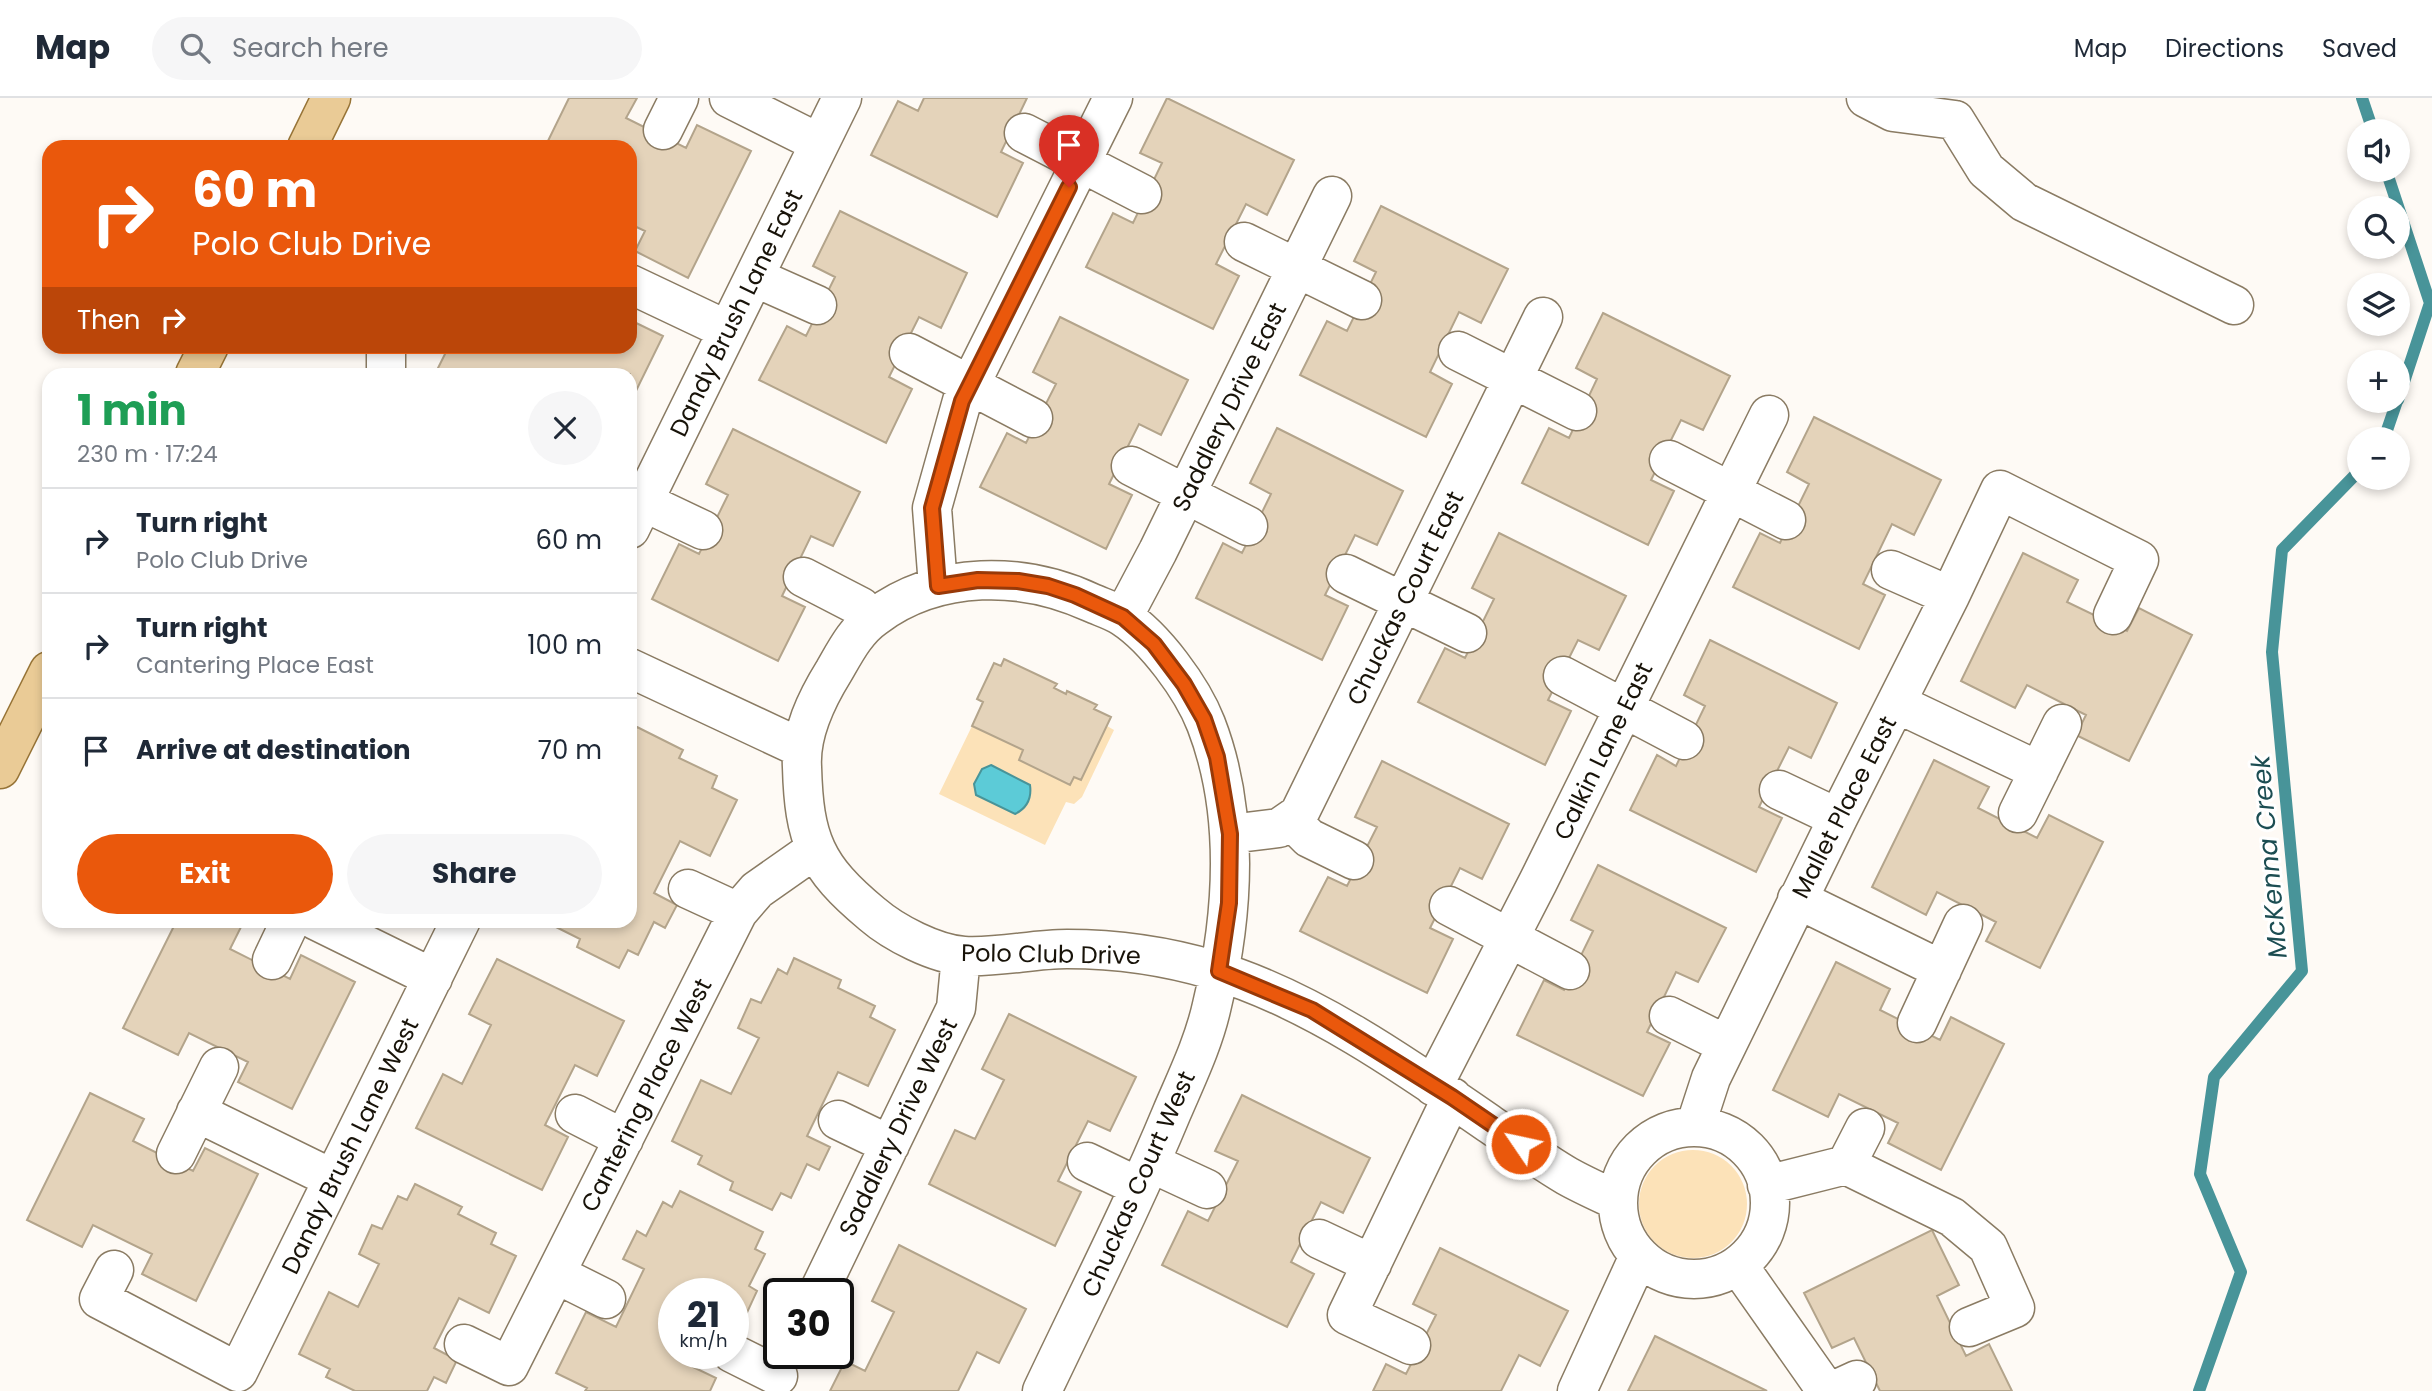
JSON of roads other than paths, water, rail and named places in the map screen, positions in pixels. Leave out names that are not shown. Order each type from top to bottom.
[{"type":"main road","points":[[310,140],[331,98]]},
{"type":"main road","points":[[0,769],[42,685]]},
{"type":"street","points":[[729,98],[819,143]]},
{"type":"street","name":"Dandy Brush Lane East","points":[[637,515],[842,98]]},
{"type":"street","points":[[938,586],[932,508],[962,401],[1113,98]]},
{"type":"street","points":[[1866,98],[1893,112],[1967,109],[1986,170],[2025,202],[2234,305]]},
{"type":"street","points":[[1024,133],[1142,194]]},
{"type":"street","name":"Saddlery Drive East","points":[[1123,617],[1332,196]]},
{"type":"street","points":[[1244,242],[1362,300]]},
{"type":"street","points":[[754,276],[817,305]]},
{"type":"street","points":[[637,287],[727,330]]},
{"type":"street","name":"Chuckas Court East","points":[[1291,820],[1299,814],[1543,317]]},
{"type":"street","points":[[1458,351],[1577,411]]},
{"type":"street","points":[[909,353],[1033,418]]},
{"type":"street","name":"Calkin Lane East","points":[[1411,1345],[1347,1315],[1372,1264],[1442,1092],[1510,937],[1769,415]]},
{"type":"street","points":[[1669,460],[1786,520]]},
{"type":"street","points":[[1131,466],[1248,526]]},
{"type":"street","name":"Mallet Place East","points":[[1695,1128],[1711,1077],[2000,490],[2139,560],[2113,615]]},
{"type":"street","points":[[637,521],[704,530]]},
{"type":"street","points":[[1891,570],[1950,596]]},
{"type":"street","points":[[1346,573],[1467,633]]},
{"type":"street","points":[[803,577],[861,607],[871,619]]},
{"type":"street","name":"Polo Club Drive","points":[[1219,971],[1229,903],[1230,834],[1217,757],[1204,719],[1184,684],[1154,644],[1123,617],[1075,595],[1048,586],[1018,581],[978,580],[938,586],[902,601],[871,619],[851,642],[826,684],[811,715],[801,748],[803,805],[814,850],[840,885],[876,917],[912,940],[961,956],[1064,949],[1112,951],[1162,957],[1219,971],[1312,1010],[1442,1092],[1566,1176],[1618,1201]]},
{"type":"street","points":[[637,671],[801,748]]},
{"type":"street","points":[[1563,676],[1684,740]]},
{"type":"street","points":[[1896,703],[2039,771]]},
{"type":"street","points":[[2018,813],[2062,724]]},
{"type":"street","points":[[1779,790],[1838,818]]},
{"type":"street","points":[[1230,834],[1279,828],[1291,820],[1309,838],[1354,860]]},
{"type":"street","name":"Cantering Place West","points":[[464,1344],[509,1366],[738,912],[757,890],[814,850]]},
{"type":"street","points":[[688,889],[738,912]]},
{"type":"street","points":[[1797,899],[1942,970]]},
{"type":"street","points":[[1449,906],[1570,970]]},
{"type":"street","points":[[1917,1023],[1963,924]]},
{"type":"street","points":[[272,960],[286,928]]},
{"type":"street","points":[[331,928],[433,978]]},
{"type":"street","name":"Dandy Brush Lane West","points":[[114,1270],[99,1299],[237,1372],[457,928]]},
{"type":"street","name":"Saddlery Drive West","points":[[825,1278],[956,1008],[961,956]]},
{"type":"street","name":"Chuckas Court West","points":[[1042,1391],[1145,1175],[1200,1044],[1212,1007],[1219,971]]},
{"type":"street","points":[[1669,1016],[1727,1045]]},
{"type":"street","points":[[176,1154],[219,1067]]},
{"type":"street","points":[[197,1112],[333,1180]]},
{"type":"street","points":[[575,1114],[624,1139]]},
{"type":"street","points":[[838,1120],[890,1145]]},
{"type":"street","points":[[1702,1127],[1727,1134],[1748,1149],[1763,1170],[1767,1185],[1770,1195],[1768,1221],[1759,1244],[1738,1265],[1722,1275],[1698,1280],[1673,1277],[1651,1267],[1633,1251],[1621,1229],[1618,1201],[1621,1180],[1633,1157],[1652,1139],[1676,1129],[1702,1127]]},
{"type":"street","points":[[1846,1165],[1866,1128]]},
{"type":"street","points":[[1087,1162],[1207,1189]]},
{"type":"street","points":[[1767,1185],[1846,1165],[1952,1217],[1988,1247],[2015,1308],[1969,1327]]},
{"type":"street","points":[[1319,1239],[1372,1264]]},
{"type":"street","points":[[1577,1391],[1639,1256]]},
{"type":"street","points":[[1738,1265],[1823,1385],[1838,1388]]},
{"type":"street","points":[[556,1274],[606,1299]]},
{"type":"street","points":[[749,1360],[779,1373]]},
{"type":"water","points":[[991,765],[1030,785],[1028,803],[1015,814],[976,795],[974,784],[982,769]]},
{"type":"waterway","name":"McKenna Creek","points":[[2362,98],[2369,119]]},
{"type":"waterway","name":"McKenna Creek","points":[[2390,182],[2430,303],[2410,364]]},
{"type":"waterway","name":"McKenna Creek","points":[[2388,427],[2393,413]]},
{"type":"waterway","name":"McKenna Creek","points":[[2199,1391],[2241,1272],[2200,1174],[2214,1077],[2302,971],[2272,652],[2282,550],[2347,483]]}]
